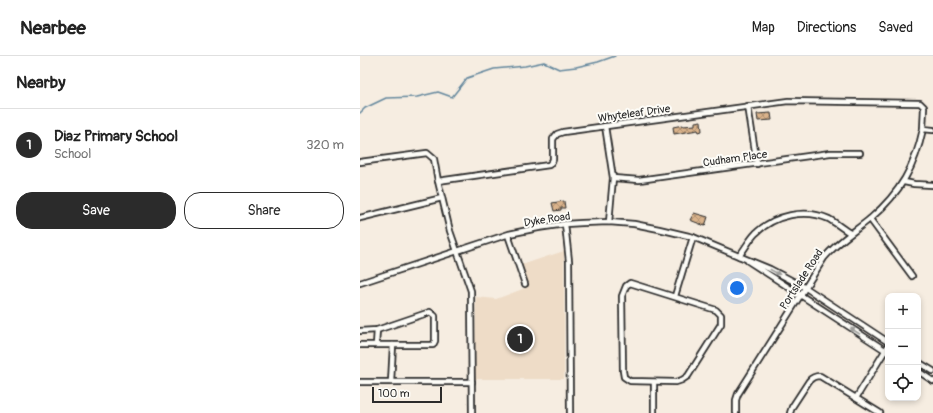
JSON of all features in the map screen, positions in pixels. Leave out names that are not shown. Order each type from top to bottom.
[{"type":"street","name":"Whyteleaf Drive","points":[[438,181],[546,166],[553,160],[552,141],[557,134],[563,132],[797,100],[920,103],[924,107],[923,129]]},
{"type":"street","points":[[748,106],[757,164]]},
{"type":"street","points":[[605,126],[612,178],[609,222]]},
{"type":"street","points":[[923,129],[933,130]]},
{"type":"street","name":"Portslade Road","points":[[736,413],[736,400],[738,394],[830,251],[850,233],[870,219],[894,196],[904,182],[916,157],[923,129]]},
{"type":"street","points":[[360,162],[427,153],[434,159],[450,231],[470,285],[472,297],[472,413]]},
{"type":"street","name":"Cudham Place","points":[[612,178],[639,180],[830,153],[860,153]]},
{"type":"street","points":[[904,182],[933,185]]},
{"type":"street","points":[[360,218],[442,198]]},
{"type":"street","points":[[739,256],[753,236],[762,229],[775,221],[792,215],[811,214],[824,218],[850,233]]},
{"type":"street","points":[[870,219],[912,276]]},
{"type":"street","name":"Dyke Road","points":[[360,283],[508,235],[565,224],[609,222],[659,228],[693,237],[770,269],[806,288],[885,340]]},
{"type":"street","points":[[565,224],[570,261],[570,413]]},
{"type":"street","points":[[508,235],[525,284]]},
{"type":"street","points":[[675,296],[693,237]]},
{"type":"street","name":"Dyke Road","points":[[739,256],[885,349]]},
{"type":"street","points":[[633,283],[675,296],[716,310],[721,315],[722,322],[685,379],[676,382],[654,382],[630,381],[623,375],[623,291],[627,284],[633,283]]},
{"type":"street","points":[[360,331],[376,330],[428,312],[433,313],[435,316],[434,344],[360,345]]},
{"type":"street","points":[[376,330],[376,345]]},
{"type":"street","points":[[391,382],[393,345]]},
{"type":"street","points":[[856,398],[885,353]]},
{"type":"street","points":[[921,364],[933,371]]},
{"type":"street","points":[[921,373],[933,381]]},
{"type":"street","points":[[790,413],[792,407],[814,376],[820,376],[880,413]]},
{"type":"street","points":[[360,382],[472,382]]},
{"type":"street","points":[[654,382],[654,413]]},
{"type":"shaded area","points":[[564,251],[564,379],[475,379],[476,297],[496,299],[528,287],[521,265]]},
{"type":"building","points":[[771,113],[772,120],[758,121],[757,114]]},
{"type":"building","points":[[701,121],[702,131],[699,132],[698,130],[674,134],[673,127],[695,125],[695,122]]},
{"type":"building","points":[[564,201],[565,208],[554,211],[552,203]]},
{"type":"building","points":[[694,213],[708,217],[705,226],[690,220]]},
{"type":"waterway","points":[[360,113],[365,108],[386,98],[417,97],[438,92],[452,97],[467,78],[494,69],[525,66],[544,62],[559,69],[598,62],[615,56]]},
{"type":"place","name":"Diaz Primary School","points":[[520,339]]}]
